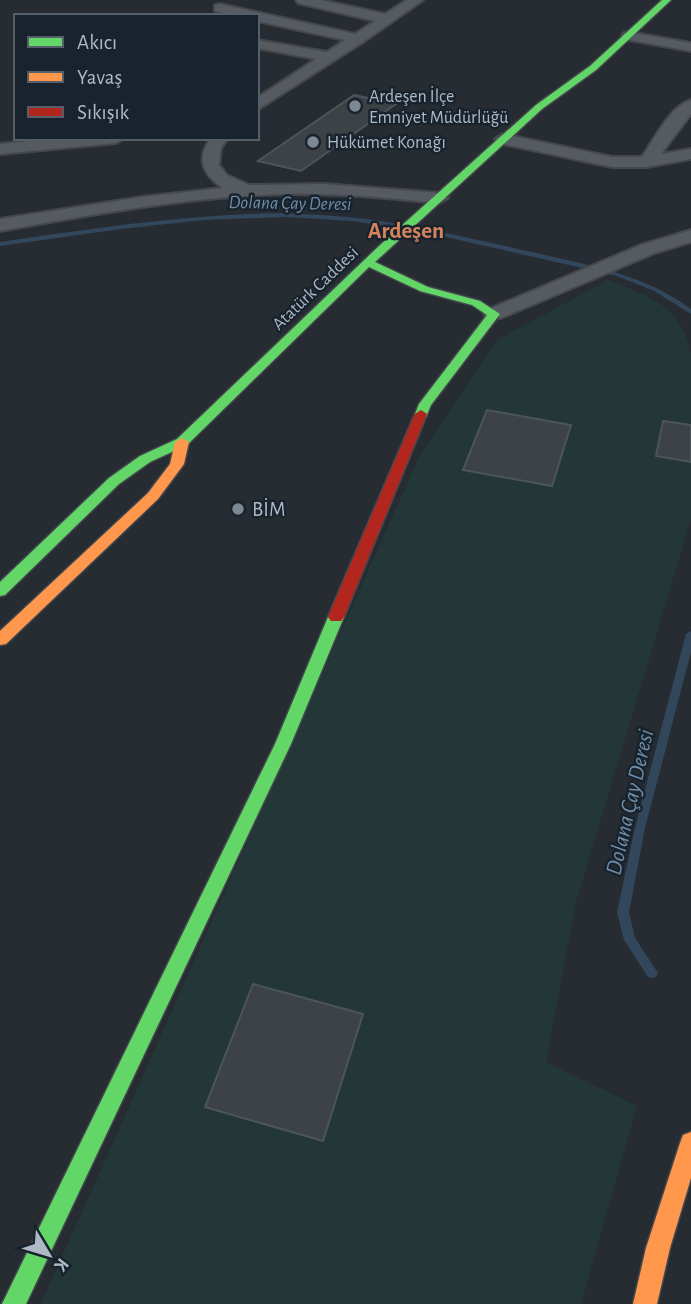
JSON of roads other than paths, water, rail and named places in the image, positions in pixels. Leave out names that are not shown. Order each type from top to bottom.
[{"type":"main road","name":"Atatürk Caddesi","points":[[0,590],[114,481],[145,459],[182,442],[383,248],[539,107],[575,83],[667,0]]},
{"type":"main road","name":"Atatürk Caddesi","points":[[539,107],[547,88],[561,72]]},
{"type":"main road","points":[[14,1304],[283,744],[425,404],[494,314],[476,303],[424,289],[369,263]]},
{"type":"main road","name":"Atatürk Caddesi","points":[[0,640],[153,496],[177,464],[182,442]]},
{"type":"main road","points":[[645,1304],[658,1248],[691,1143]]},
{"type":"street","points":[[303,0],[387,19]]},
{"type":"street","points":[[259,104],[416,0]]},
{"type":"street","points":[[208,14],[225,4],[247,14]]},
{"type":"street","points":[[259,17],[358,39]]},
{"type":"street","points":[[629,36],[691,47]]},
{"type":"street","points":[[259,44],[328,57]]},
{"type":"street","points":[[647,162],[676,120],[691,105]]},
{"type":"street","points":[[503,139],[612,162],[647,162],[691,154]]},
{"type":"street","points":[[0,149],[80,140]]},
{"type":"street","points":[[209,142],[209,159],[215,174],[228,184],[248,191]]},
{"type":"street","points":[[0,225],[108,206],[286,189],[375,191],[432,204]]},
{"type":"street","points":[[494,314],[648,249],[691,236]]},
{"type":"waterway","name":"Dolana Çay Deresi","points":[[0,244],[203,218],[285,215],[353,219],[433,232],[619,275],[657,289],[691,312]]},
{"type":"waterway","name":"Dolana Çay Deresi","points":[[652,973],[630,940],[623,912],[640,828],[691,634]]},
{"type":"place","name":"Ardeşen İlçe Emniyet Müdürlüğü","points":[[355,106]]},
{"type":"place","name":"Hükümet Konağı","points":[[313,142]]},
{"type":"place","name":"BİM","points":[[238,509]]},
{"type":"district","name":"Ardeşen","points":[[406,230]]}]
